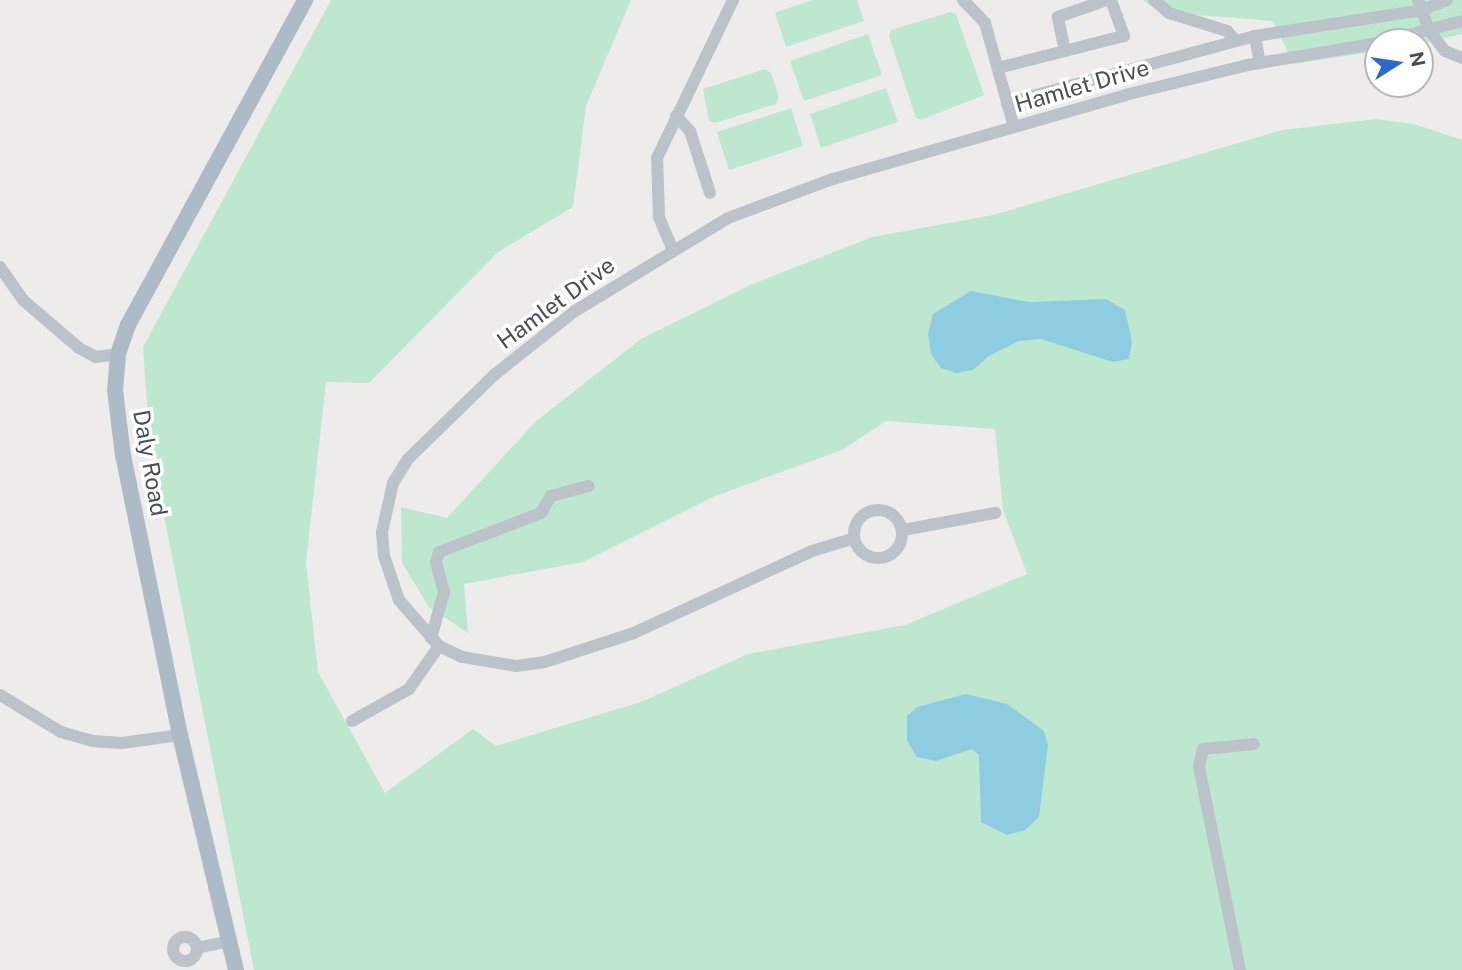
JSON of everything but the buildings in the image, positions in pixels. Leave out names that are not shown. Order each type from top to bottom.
[{"type":"main road","name":"Daly Road","points":[[236,970],[180,735],[123,456],[115,390],[118,354],[128,325],[305,0]]},
{"type":"street","points":[[672,248],[659,217],[655,186],[657,158],[733,0]]},
{"type":"street","points":[[963,0],[976,5],[998,68],[1014,127]]},
{"type":"street","points":[[998,68],[1065,51],[1124,36],[1108,0],[1058,17],[1065,51]]},
{"type":"street","points":[[1154,0],[1169,13],[1227,31],[1235,40]]},
{"type":"street","points":[[1007,103],[1235,40],[1447,0]]},
{"type":"street","points":[[1420,5],[1428,28]]},
{"type":"street","name":"Hamlet Drive","points":[[1434,29],[1462,21]]},
{"type":"street","points":[[1255,36],[1260,63]]},
{"type":"street","points":[[1434,37],[1445,51],[1462,58]]},
{"type":"street","name":"Hamlet Drive","points":[[435,642],[399,600],[384,556],[382,532],[393,482],[424,442],[534,340],[672,248],[768,201],[1014,127],[1125,95],[1260,63],[1364,45]]},
{"type":"street","points":[[676,116],[690,131],[710,193]]},
{"type":"street","points":[[0,267],[23,300],[79,348],[96,357],[118,354]]},
{"type":"street","points":[[352,720],[409,689],[435,642],[444,592],[436,562],[439,552],[541,513],[551,496],[589,486]]},
{"type":"street","points":[[852,539],[858,520],[873,511],[891,514],[903,530]]},
{"type":"street","points":[[903,530],[995,513]]},
{"type":"street","points":[[852,539],[871,558],[882,558],[895,553],[903,530]]},
{"type":"street","points":[[435,642],[490,663],[545,662],[634,633],[812,551],[852,539]]},
{"type":"street","points":[[0,695],[61,732],[92,741],[122,744],[180,735]]},
{"type":"street","points":[[1240,970],[1199,766],[1203,749],[1254,744]]},
{"type":"street","points":[[190,939],[197,948],[192,958],[182,965],[174,952],[176,942],[190,939]]},
{"type":"street","points":[[197,948],[230,941]]},
{"type":"green space","points":[[331,0],[631,0],[586,106],[573,207],[498,252],[369,383],[326,382],[306,563],[318,672],[385,793],[473,729],[496,746],[641,702],[748,654],[905,625],[1027,574],[1003,510],[995,429],[886,421],[842,450],[715,496],[583,562],[464,584],[468,633],[429,607],[402,563],[401,507],[447,518],[535,422],[641,339],[750,285],[872,237],[993,215],[1282,130],[1376,119],[1414,124],[1462,140],[1462,970],[254,970],[150,445],[143,347]]},
{"type":"green space","points":[[812,0],[857,0],[864,21],[786,47],[775,13]]},
{"type":"green space","points":[[1143,0],[1462,0],[1462,34],[1434,41],[1434,28],[1364,28],[1364,53],[1294,64],[1273,21],[1159,12]]},
{"type":"green space","points":[[950,12],[956,14],[984,95],[921,120],[916,118],[889,36],[891,30]]},
{"type":"green space","points":[[868,34],[882,75],[804,101],[790,61]]},
{"type":"green space","points":[[765,69],[771,73],[779,97],[776,104],[715,123],[709,121],[703,89]]},
{"type":"green space","points":[[886,88],[898,122],[821,148],[810,114]]},
{"type":"green space","points":[[791,108],[803,146],[729,170],[717,132]]},
{"type":"water","points":[[971,291],[1029,302],[1106,299],[1125,310],[1132,342],[1129,359],[1113,362],[1041,339],[1019,341],[989,356],[973,370],[956,373],[941,368],[931,354],[928,334],[933,314]]},
{"type":"water","points":[[966,694],[1007,704],[1044,731],[1048,745],[1039,817],[1025,830],[1007,835],[981,822],[979,755],[972,749],[936,761],[917,757],[907,741],[907,716],[917,707]]}]
